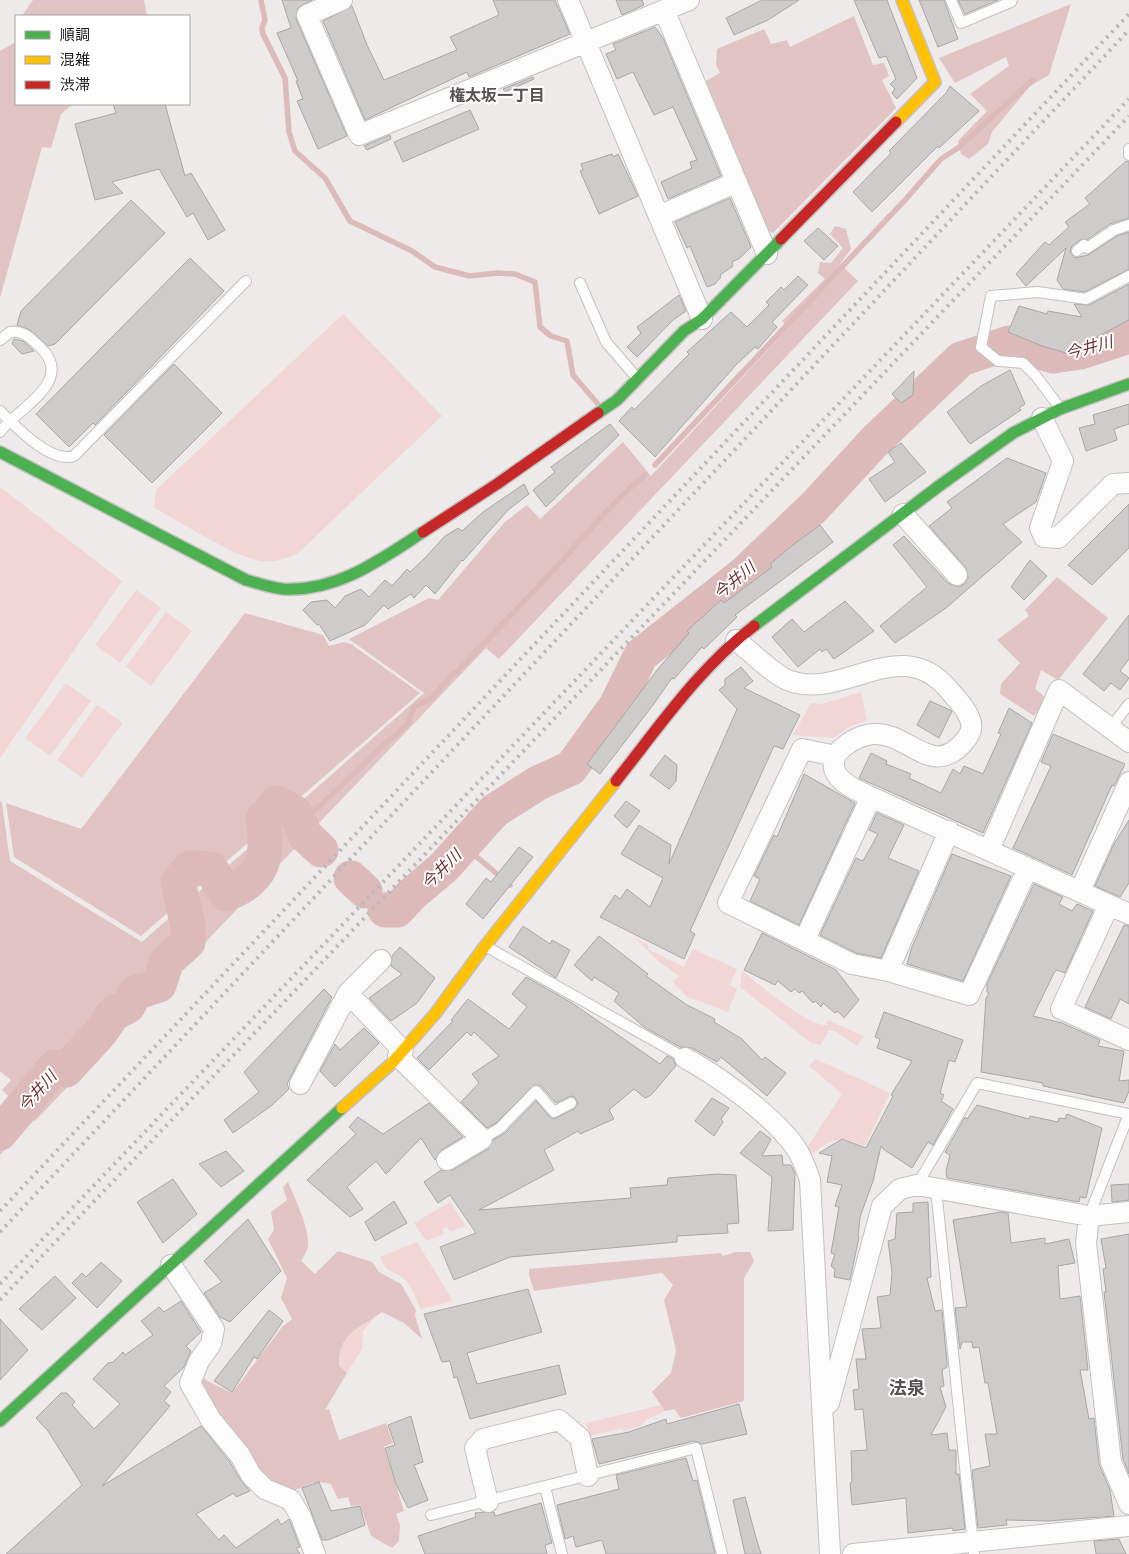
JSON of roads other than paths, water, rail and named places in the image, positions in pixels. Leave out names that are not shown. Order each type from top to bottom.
[{"type":"street","points":[[568,0],[702,319]]},
{"type":"street","points":[[338,1],[307,16],[359,135],[689,0]]},
{"type":"street","points":[[0,452],[246,580],[283,589],[316,586],[344,580],[374,564],[497,484],[617,400],[684,331],[702,319],[936,82],[902,0]]},
{"type":"street","points":[[664,10],[767,254]]},
{"type":"street","points":[[659,216],[736,182]]},
{"type":"street","points":[[0,1421],[401,1054],[435,1014],[485,946],[694,683],[736,640],[1013,433],[1060,409],[1129,384]]},
{"type":"street","points":[[1042,418],[1062,461],[1040,528],[1044,537],[1058,538],[1113,484],[1129,483]]},
{"type":"street","points":[[903,514],[957,575]]},
{"type":"street","points":[[736,640],[789,681],[819,685],[885,667],[922,668],[938,677],[968,714],[972,724],[971,732],[961,746],[938,757],[928,756],[887,736],[876,733],[854,739],[836,756],[834,766],[836,774],[849,786],[871,797],[1129,914]]},
{"type":"street","points":[[989,850],[1059,690],[1129,742]]},
{"type":"street","points":[[836,756],[802,749],[728,903],[805,939],[852,964],[888,971],[969,996],[1028,868]]},
{"type":"street","points":[[1080,891],[1129,782]]},
{"type":"street","points":[[805,939],[871,797]]},
{"type":"street","points":[[888,971],[949,831]]},
{"type":"street","points":[[1109,904],[1062,1009],[1129,1040]]},
{"type":"street","points":[[300,1084],[348,993],[381,960]]},
{"type":"street","points":[[348,993],[401,1054],[482,1139],[447,1160]]},
{"type":"street","points":[[685,1058],[721,1079],[790,1139],[801,1157],[810,1180],[830,1554]]},
{"type":"street","points":[[824,1419],[882,1206],[900,1189],[926,1187],[1089,1216],[1129,1212]]},
{"type":"street","points":[[1089,1216],[1086,1242],[1111,1462],[1129,1504]]},
{"type":"street","points":[[171,1266],[214,1329],[212,1344],[199,1361],[190,1383],[211,1420],[240,1455],[251,1475],[264,1489],[291,1500],[301,1517],[314,1554]]},
{"type":"street","points":[[488,1502],[475,1448],[482,1439],[559,1420],[580,1438],[588,1476]]},
{"type":"street","points":[[853,1554],[974,1548],[1129,1526]]},
{"type":"lane","points":[[951,0],[961,23],[1012,0]]},
{"type":"lane","points":[[1129,149],[1129,155]]},
{"type":"lane","points":[[1077,250],[1084,245],[1087,248],[1114,230],[1129,225]]},
{"type":"lane","points":[[1060,409],[1036,376],[1023,363],[998,361],[981,346],[991,296],[1038,292],[1086,299],[1129,276]]},
{"type":"lane","points":[[0,411],[29,439],[37,444],[61,457],[74,456],[246,282]]},
{"type":"lane","points":[[580,283],[606,342],[638,378]]},
{"type":"lane","points":[[0,340],[10,332],[18,331],[26,334],[46,352],[52,367],[48,383],[0,432]]},
{"type":"lane","points":[[1111,727],[1129,704]]},
{"type":"lane","points":[[485,946],[685,1058]]},
{"type":"lane","points":[[974,1548],[926,1187],[977,1083],[1129,1114],[1089,1216]]},
{"type":"lane","points":[[482,1139],[500,1128],[536,1091],[554,1112],[571,1103]]},
{"type":"lane","points":[[432,1515],[696,1448],[722,1554]]},
{"type":"lane","points":[[546,1487],[562,1554]]},
{"type":"waterway","points":[[261,0],[265,20],[262,28],[263,34],[285,78],[289,132],[295,151],[325,178],[350,221],[412,251],[435,267],[470,276],[497,273],[515,274],[535,282],[540,327],[551,336],[567,341],[573,375],[598,404]]},
{"type":"waterway","points":[[655,465],[905,200],[941,159],[958,148],[1033,80]]},
{"type":"waterway","name":"今井川","points":[[385,910],[397,910],[411,895],[444,867],[494,811],[538,783],[571,768],[616,706],[641,655],[745,573],[815,506],[874,442],[961,359],[1009,343],[1053,356],[1081,352],[1129,336]]},
{"type":"waterway","points":[[299,822],[322,804],[407,725],[414,707],[433,697],[452,674],[458,671],[525,601],[606,512],[645,475]]},
{"type":"waterway","name":"今井川","points":[[0,1133],[55,1067],[66,1070],[100,1033],[113,1014],[128,1006],[135,993],[159,985],[167,961],[188,942],[188,926],[178,882],[190,868],[211,869],[226,894],[249,882],[256,874],[264,855],[265,832],[263,819],[277,803],[295,813],[305,835],[321,850]]},
{"type":"waterway","points":[[464,846],[510,885]]},
{"type":"waterway","name":"今井川","points":[[351,878],[365,891]]},
{"type":"railway","points":[[0,1211],[1129,14]]},
{"type":"railway","points":[[0,1232],[1129,30]]},
{"type":"railway","points":[[0,1284],[1129,99]]},
{"type":"railway","points":[[0,1300],[1129,116]]},
{"type":"district","name":"権太坂一丁目","points":[[497,95]]},
{"type":"district","name":"法泉","points":[[907,1387]]}]
